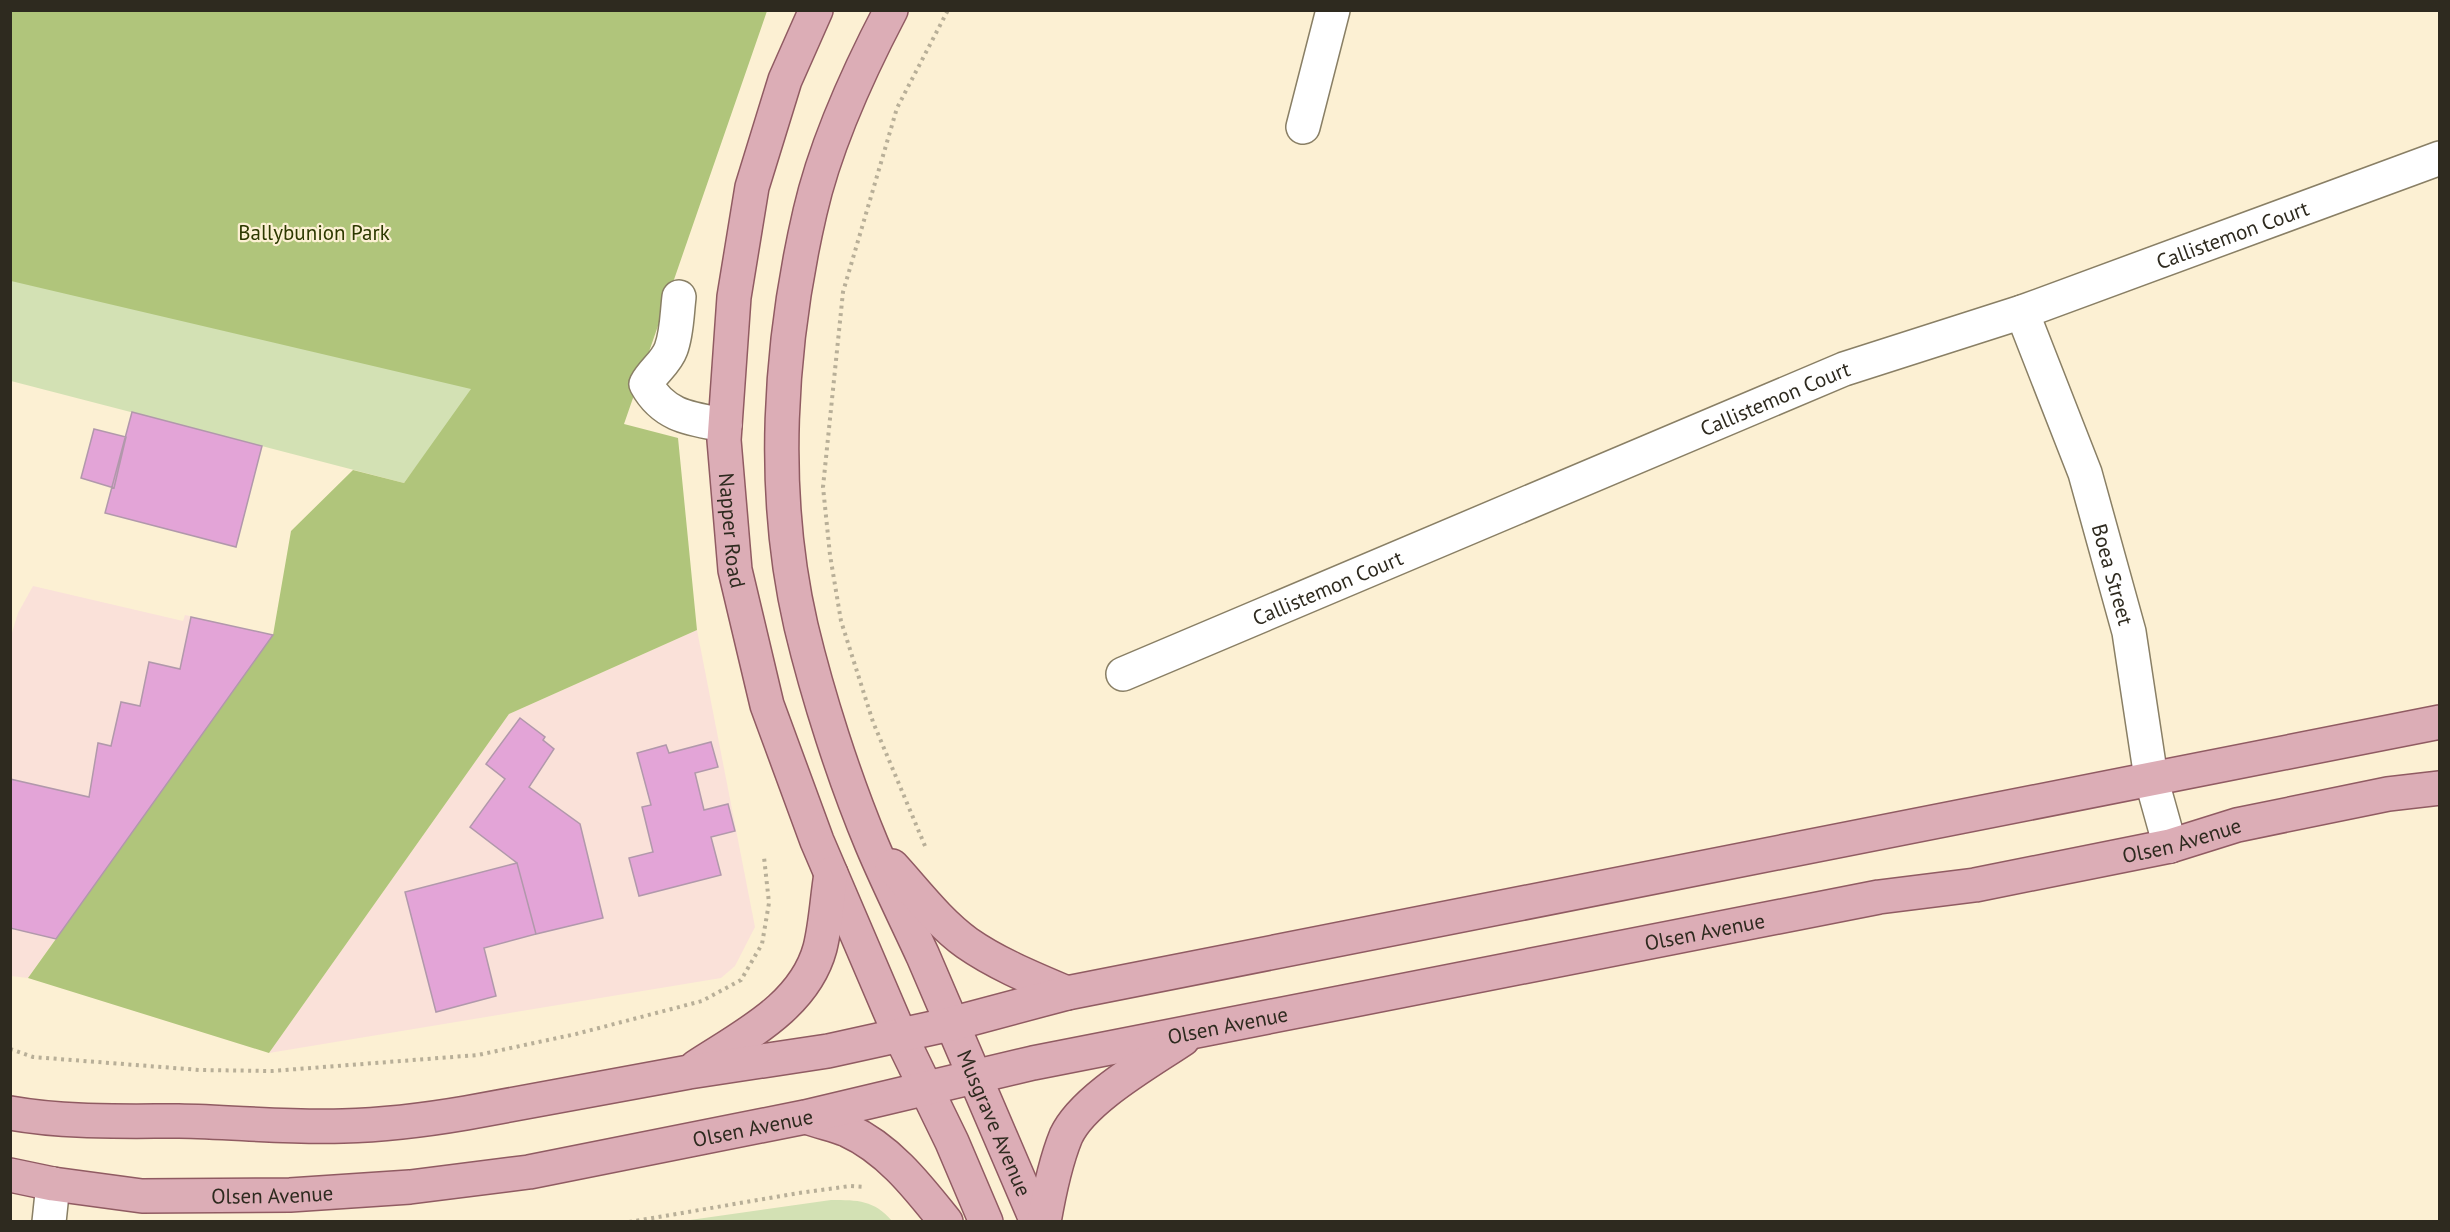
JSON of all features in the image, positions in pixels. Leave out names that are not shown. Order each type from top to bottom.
[{"type":"main road","name":"Napper Road","points":[[816,10],[784,80],[752,187],[734,297],[724,440],[735,570],[767,705],[831,874],[900,1035]]},
{"type":"main road","points":[[891,10],[872,47],[828,154],[810,210],[793,297],[787,354],[783,417],[784,483],[788,546],[800,624],[819,693],[872,844],[951,1024]]},
{"type":"main road","points":[[10,1113],[39,1118],[111,1123],[178,1121],[343,1126],[456,1115],[689,1072],[828,1051],[951,1024],[1067,993],[2439,722]]},
{"type":"main road","name":"Olsen Avenue","points":[[10,1175],[53,1184],[142,1196],[290,1195],[410,1187],[529,1172],[805,1117],[1033,1064],[1879,897],[1975,885],[2170,846],[2237,825],[2388,794],[2439,788]]},
{"type":"main road","points":[[872,844],[942,920],[967,942],[1026,975],[1067,993]]},
{"type":"main road","points":[[689,1072],[780,1011],[795,995],[819,949],[831,874]]},
{"type":"main road","name":"Musgrave Avenue","points":[[951,1024],[1037,1221]]},
{"type":"main road","points":[[1044,1221],[1050,1190],[1066,1136],[1077,1119],[1101,1097],[1194,1032]]},
{"type":"main road","points":[[900,1035],[952,1142],[986,1221]]},
{"type":"main road","points":[[805,1117],[848,1130],[879,1150],[904,1172],[946,1221]]},
{"type":"street","points":[[1302,127],[1333,10]]},
{"type":"street","name":"Callistemon Court","points":[[1123,674],[1844,369],[2022,312],[2439,158]]},
{"type":"street","points":[[680,297],[671,350],[646,384],[655,400],[686,418],[725,425]]},
{"type":"street","name":"Boea Street","points":[[2022,312],[2085,473],[2129,632],[2151,778],[2170,846]]},
{"type":"street","points":[[49,1221],[53,1184]]},
{"type":"path","points":[[927,850],[873,722],[841,621],[830,555],[823,488],[843,292],[897,108],[948,10]]},
{"type":"path","points":[[10,1049],[33,1057],[200,1070],[272,1071],[478,1055],[576,1034],[702,1001],[741,980],[762,944],[769,903],[764,857]]},
{"type":"path","points":[[628,1221],[850,1186],[870,1188]]},
{"type":"shaded area","points":[[33,586],[183,621],[185,615],[273,635],[28,978],[11,976],[11,636],[18,613]]},
{"type":"shaded area","points":[[697,630],[755,927],[735,966],[721,978],[269,1053],[509,714]]},
{"type":"green space","name":"Ballybunion Park","points":[[10,11],[752,11],[404,483],[11,381]]},
{"type":"green space","points":[[11,11],[767,11],[624,424],[678,438],[697,630],[509,714],[269,1053],[28,978],[273,635],[291,531],[353,470],[404,483],[471,389],[11,281]]},
{"type":"green space","points":[[831,1200],[849,1200],[872,1205],[892,1221],[683,1221]]},
{"type":"building","points":[[132,412],[262,446],[236,547],[105,513]]},
{"type":"building","points":[[94,429],[126,437],[114,488],[81,478]]},
{"type":"building","points":[[191,617],[273,635],[56,939],[10,928],[10,779],[89,797],[98,743],[111,746],[121,702],[140,706],[149,662],[180,669]]},
{"type":"building","points":[[520,718],[545,737],[543,740],[554,749],[529,787],[580,824],[603,918],[536,934],[517,863],[470,827],[505,779],[486,764]]},
{"type":"building","points":[[711,742],[718,767],[695,773],[704,810],[728,804],[735,831],[711,837],[721,875],[639,896],[629,858],[653,852],[642,807],[651,805],[637,753],[666,745],[669,753]]},
{"type":"building","points":[[517,863],[536,934],[484,948],[496,996],[436,1012],[405,892]]}]
